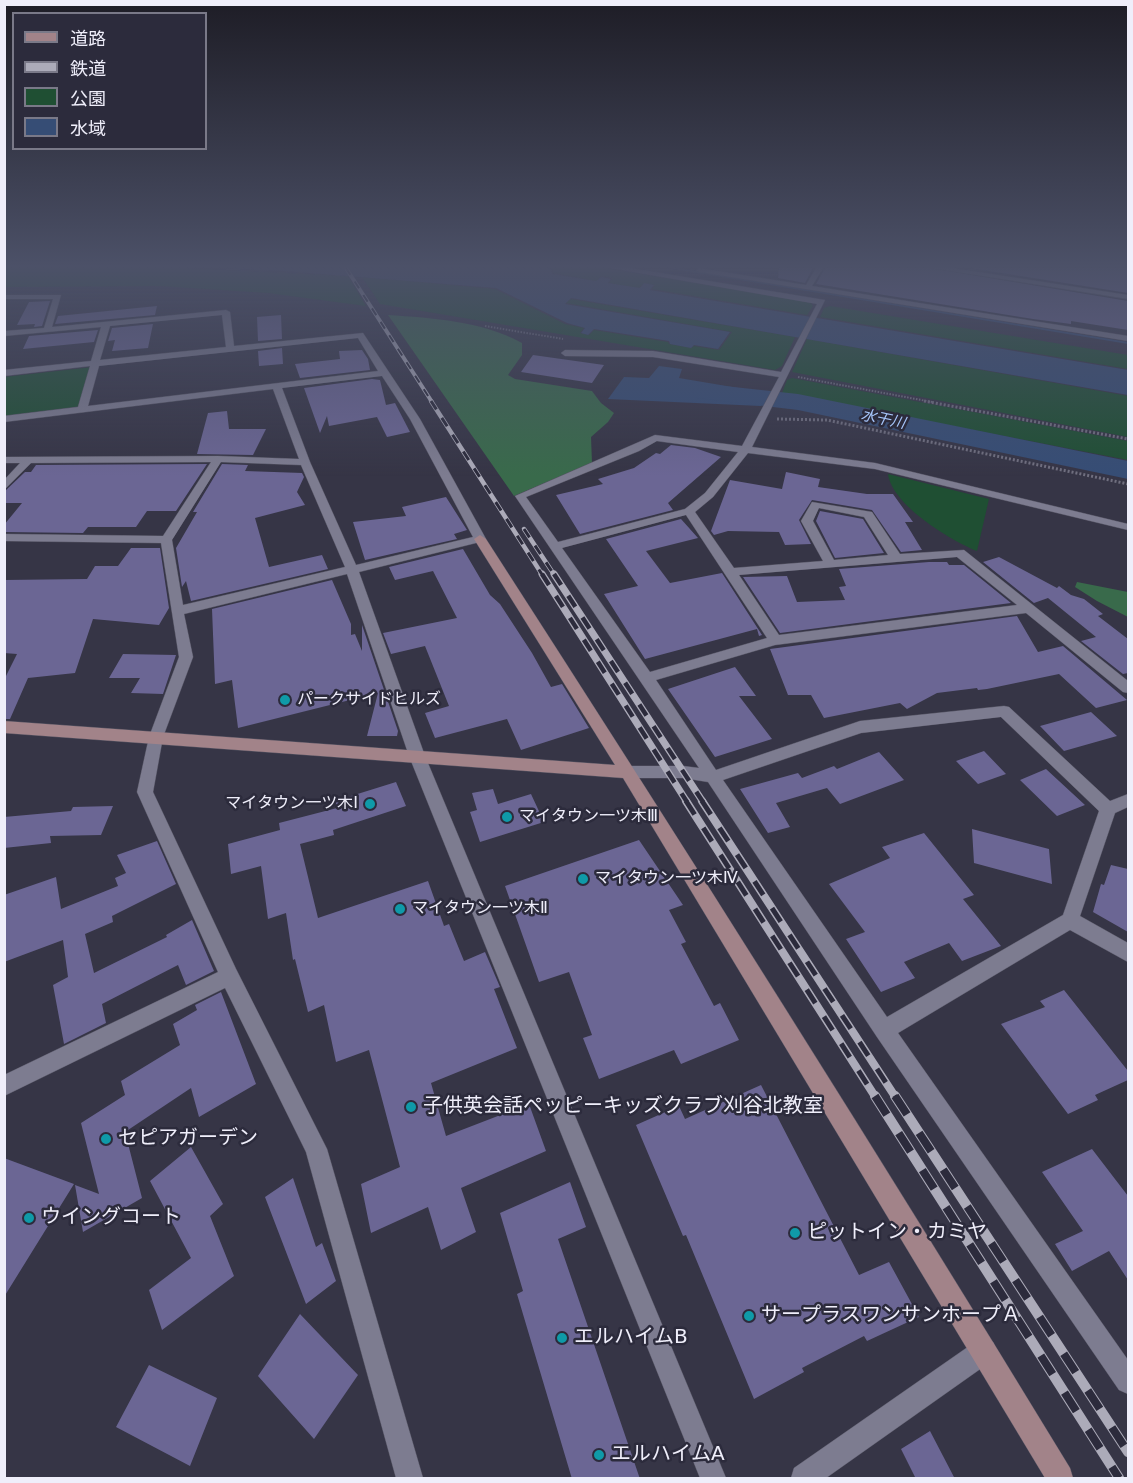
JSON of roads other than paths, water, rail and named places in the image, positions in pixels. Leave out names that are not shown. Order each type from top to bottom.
[{"type":"street","points":[[81,409],[103,337]]},
{"type":"street","points":[[229,337],[230,349]]},
{"type":"street","points":[[4,373],[340,337]]},
{"type":"street","points":[[361,337],[415,419],[480,539],[628,772],[984,1351],[1060,1479]]},
{"type":"street","points":[[556,546],[689,511],[709,495],[746,449],[804,337]]},
{"type":"street","points":[[565,353],[653,354],[785,375]]},
{"type":"street","points":[[4,419],[384,373]]},
{"type":"street","points":[[276,387],[305,462],[352,570],[417,756],[713,1479]]},
{"type":"street","points":[[1128,527],[875,466],[655,438],[635,449],[520,496],[647,678],[884,1030],[1128,1381]]},
{"type":"street","points":[[4,487],[29,459]]},
{"type":"street","points":[[4,460],[218,459],[305,462]]},
{"type":"street","points":[[218,459],[166,540],[186,657],[156,737],[145,792],[229,976],[316,1149],[410,1479]]},
{"type":"street","points":[[830,563],[807,521],[816,504],[868,514],[896,558]]},
{"type":"street","points":[[689,511],[775,640]]},
{"type":"street","points":[[4,537],[166,540]]},
{"type":"street","points":[[177,611],[480,539]]},
{"type":"street","points":[[731,572],[960,553],[1128,688]]},
{"type":"street","points":[[647,678],[775,640],[1028,608]]},
{"type":"street","points":[[4,727],[628,772],[683,772],[713,777],[860,727],[1004,711],[1108,809]]},
{"type":"street","points":[[884,1030],[1070,920],[1108,809],[1128,800]]},
{"type":"street","points":[[1070,920],[1128,953]]},
{"type":"street","points":[[4,1086],[229,976]]},
{"type":"street","points":[[804,1479],[984,1351]]},
{"type":"water","points":[[645,337],[726,337],[718,349],[694,345],[691,348],[670,344],[669,341]]},
{"type":"water","points":[[796,337],[932,337],[1128,370],[1128,395]]},
{"type":"water","points":[[659,366],[682,369],[679,378],[768,393],[761,406],[608,399],[624,377],[649,378]]},
{"type":"waterway","points":[[1093,337],[1128,343]]},
{"type":"waterway","name":"水干川","points":[[706,392],[798,402],[1128,470]]},
{"type":"railway","points":[[390,337],[432,402]]},
{"type":"railway","points":[[431,401],[543,576]]},
{"type":"railway","points":[[524,529],[555,576]]},
{"type":"railway","points":[[542,574],[687,802]]},
{"type":"railway","points":[[554,574],[703,802]]},
{"type":"railway","points":[[686,801],[876,1098]]},
{"type":"railway","points":[[702,801],[896,1098]]},
{"type":"railway","points":[[875,1096],[1119,1478]]},
{"type":"railway","points":[[895,1096],[1128,1452]]},
{"type":"place","name":"パークサイドヒルズ","points":[[285,700]]},
{"type":"place","name":"マイタウン一ツ木Ⅰ","points":[[370,804]]},
{"type":"place","name":"マイタウン一ツ木Ⅲ","points":[[507,817]]},
{"type":"place","name":"マイタウン一ツ木Ⅳ","points":[[583,879]]},
{"type":"place","name":"マイタウン一ツ木Ⅱ","points":[[400,909]]},
{"type":"place","name":"子供英会話ペッピーキッズクラブ刈谷北教室","points":[[411,1107]]},
{"type":"place","name":"セピアガーデン","points":[[106,1139]]},
{"type":"place","name":"ウイングコート","points":[[29,1218]]},
{"type":"place","name":"ピットイン・カミヤ","points":[[795,1233]]},
{"type":"place","name":"サープラスワンサンホープＡ","points":[[749,1316]]},
{"type":"place","name":"エルハイムB","points":[[562,1338]]},
{"type":"place","name":"エルハイムA","points":[[599,1455]]}]
